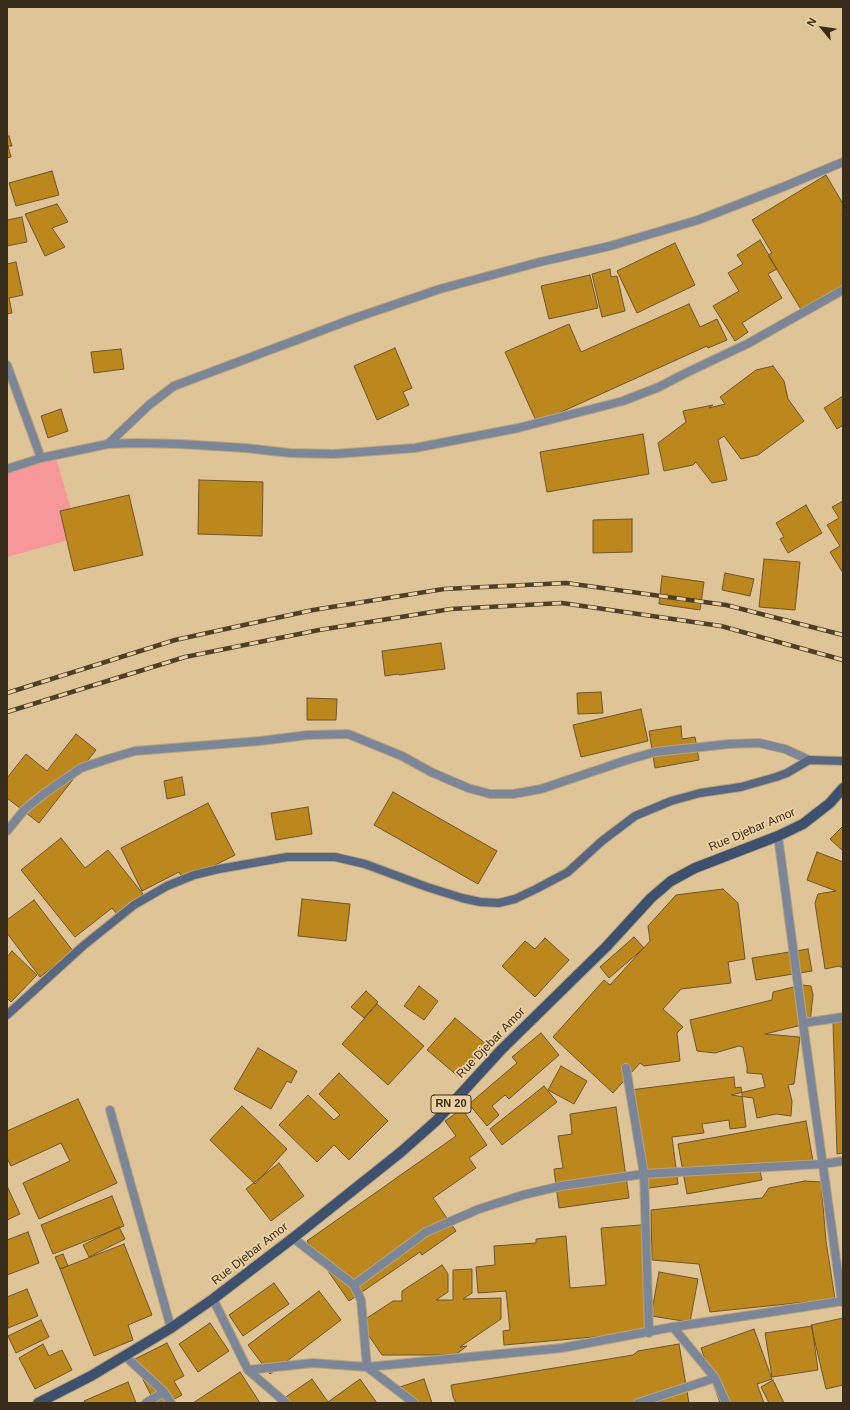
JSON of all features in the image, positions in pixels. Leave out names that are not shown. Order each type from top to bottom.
[{"type":"main road","name":"Rue Djebar Amor","points":[[38,1403],[91,1376],[125,1356],[171,1328],[213,1299],[293,1238],[401,1152],[436,1121],[496,1056],[606,947],[652,898],[672,881],[695,868],[778,836],[802,824],[830,803],[843,788]]},
{"type":"street","points":[[108,444],[149,405],[174,386],[355,318],[440,288],[540,262],[610,246],[698,220],[843,162]]},
{"type":"street","points":[[7,468],[41,458],[108,444],[180,444],[245,448],[290,454],[334,454],[415,448],[518,428],[623,401],[660,387],[749,343],[843,290]]},
{"type":"street","points":[[7,365],[41,458]]},
{"type":"street","points":[[7,831],[26,809],[45,793],[81,768],[108,759],[136,751],[260,741],[308,735],[348,734],[396,754],[431,772],[468,788],[490,794],[513,794],[541,789],[655,752],[730,744],[759,743],[785,749],[809,760],[843,761]]},
{"type":"street","points":[[7,1015],[83,946],[134,905],[167,886],[194,875],[287,857],[335,857],[366,864],[427,887],[462,898],[480,902],[499,903],[522,896],[568,872],[602,841],[635,816],[671,801],[741,786],[787,773],[809,760]]},
{"type":"street","points":[[248,1370],[313,1363],[367,1367],[562,1348],[649,1333],[673,1327],[843,1302],[802,1023],[778,836]]},
{"type":"street","points":[[802,1023],[843,1017]]},
{"type":"street","points":[[626,1068],[644,1174],[649,1333]]},
{"type":"street","points":[[110,1110],[171,1328]]},
{"type":"street","points":[[354,1285],[426,1232],[479,1209],[523,1195],[644,1174],[822,1164],[843,1161]]},
{"type":"street","points":[[293,1238],[354,1285],[361,1300],[367,1367],[414,1403]]},
{"type":"street","points":[[213,1299],[248,1370],[286,1403]]},
{"type":"street","points":[[673,1327],[715,1378],[726,1403]]},
{"type":"street","points":[[125,1356],[164,1392],[171,1403]]},
{"type":"street","points":[[638,1403],[715,1378]]},
{"type":"street","points":[[146,1403],[164,1392]]},
{"type":"shaded area","points":[[56,458],[79,537],[7,557],[7,472]]},
{"type":"building","points":[[9,136],[12,146],[8,146],[11,157],[7,158],[7,137]]},
{"type":"building","points":[[52,171],[59,195],[16,206],[9,183]]},
{"type":"building","points":[[826,175],[843,204],[843,286],[802,311],[768,255],[772,253],[752,220]]},
{"type":"building","points":[[57,204],[68,222],[52,228],[65,247],[45,256],[25,214]]},
{"type":"building","points":[[22,217],[27,242],[7,246],[7,220]]},
{"type":"building","points":[[760,240],[777,269],[768,274],[782,298],[742,323],[748,332],[735,341],[713,306],[739,291],[728,273],[743,264],[737,255]]},
{"type":"building","points":[[675,243],[695,285],[637,313],[617,271]]},
{"type":"building","points":[[16,262],[23,295],[9,298],[12,313],[7,314],[7,264]]},
{"type":"building","points":[[610,269],[611,277],[617,276],[625,311],[602,317],[592,274]]},
{"type":"building","points":[[590,275],[598,308],[549,319],[541,286]]},
{"type":"building","points":[[689,304],[700,327],[717,319],[727,340],[708,348],[707,346],[537,423],[505,352],[569,324],[581,352]]},
{"type":"building","points":[[395,348],[412,388],[403,392],[409,405],[377,420],[354,366]]},
{"type":"building","points":[[121,349],[124,369],[94,373],[91,352]]},
{"type":"building","points":[[773,366],[784,381],[788,399],[804,421],[758,455],[741,459],[724,436],[718,440],[727,480],[712,483],[696,462],[693,465],[664,471],[658,443],[686,422],[683,411],[713,405],[709,408],[725,404],[720,397],[756,370]]},
{"type":"building","points":[[843,396],[843,425],[837,429],[824,408]]},
{"type":"building","points":[[61,409],[68,431],[48,438],[41,416]]},
{"type":"building","points":[[643,434],[649,474],[547,492],[540,452]]},
{"type":"building","points":[[199,480],[263,482],[262,536],[198,534]]},
{"type":"building","points":[[129,495],[143,555],[74,571],[60,511]]},
{"type":"building","points":[[843,501],[843,573],[830,552],[840,546],[827,525],[839,518],[832,507]]},
{"type":"building","points":[[806,505],[822,533],[788,553],[780,539],[784,537],[776,523]]},
{"type":"building","points":[[632,519],[632,552],[593,553],[593,520]]},
{"type":"building","points":[[764,559],[800,562],[795,610],[759,607]]},
{"type":"building","points":[[725,573],[754,579],[750,596],[722,590]]},
{"type":"building","points":[[662,576],[704,582],[700,610],[659,604]]},
{"type":"building","points":[[441,643],[445,669],[385,676],[382,651]]},
{"type":"building","points":[[601,692],[603,713],[578,714],[577,693]]},
{"type":"building","points":[[307,698],[337,699],[336,720],[307,720]]},
{"type":"building","points":[[641,709],[648,741],[581,757],[573,725]]},
{"type":"building","points":[[681,726],[682,739],[695,737],[699,760],[655,768],[649,731]]},
{"type":"building","points":[[76,734],[96,750],[39,823],[7,798],[7,778],[26,754],[47,771]]},
{"type":"building","points":[[182,777],[185,795],[167,799],[164,781]]},
{"type":"building","points":[[393,792],[497,851],[478,884],[374,825]]},
{"type":"building","points":[[208,803],[235,855],[184,881],[179,872],[142,891],[121,848]]},
{"type":"building","points":[[308,807],[312,834],[276,840],[271,813]]},
{"type":"building","points":[[843,826],[843,851],[830,839]]},
{"type":"building","points":[[61,838],[85,868],[108,850],[143,894],[117,914],[112,908],[75,937],[21,870]]},
{"type":"building","points":[[817,852],[843,862],[843,968],[839,966],[825,969],[815,903],[818,894],[836,891],[807,880]]},
{"type":"building","points":[[723,889],[738,903],[745,959],[728,962],[731,983],[681,989],[663,1009],[683,1027],[677,1033],[680,1061],[644,1066],[640,1063],[613,1093],[553,1037],[604,980],[610,985],[650,941],[648,926],[676,895]]},
{"type":"building","points":[[302,899],[350,904],[346,941],[298,936]]},
{"type":"building","points":[[34,900],[73,951],[40,977],[7,933],[7,920]]},
{"type":"building","points":[[634,937],[644,948],[609,978],[600,967]]},
{"type":"building","points":[[545,938],[569,960],[535,997],[502,966],[525,941],[535,949]]},
{"type":"building","points":[[808,949],[812,971],[756,980],[752,958]]},
{"type":"building","points":[[12,951],[37,975],[11,1002],[7,998],[7,957]]},
{"type":"building","points":[[802,985],[811,986],[813,995],[810,1023],[765,1034],[800,1037],[794,1084],[788,1085],[792,1101],[791,1116],[776,1114],[757,1118],[753,1098],[731,1095],[765,1087],[762,1074],[747,1073],[743,1047],[739,1046],[715,1053],[697,1051],[690,1020],[772,1000],[773,992]]},
{"type":"building","points":[[419,986],[438,1001],[424,1020],[404,1006]]},
{"type":"building","points":[[366,991],[378,1002],[364,1018],[351,1007]]},
{"type":"building","points":[[377,1004],[424,1046],[388,1085],[342,1044]]},
{"type":"building","points":[[455,1018],[487,1045],[459,1077],[427,1050]]},
{"type":"building","points":[[833,1022],[843,1022],[843,1153],[837,1154]]},
{"type":"building","points":[[541,1033],[559,1055],[509,1099],[505,1095],[492,1106],[499,1115],[487,1126],[469,1104],[517,1063],[512,1057]]},
{"type":"building","points":[[258,1048],[297,1071],[291,1083],[287,1081],[271,1109],[234,1089]]},
{"type":"building","points":[[561,1066],[587,1081],[574,1104],[548,1090]]},
{"type":"building","points":[[339,1073],[388,1121],[349,1160],[334,1145],[317,1162],[279,1125],[308,1095],[334,1120],[340,1115],[319,1094]]},
{"type":"building","points":[[734,1077],[735,1088],[741,1087],[746,1127],[730,1129],[729,1120],[702,1124],[704,1133],[672,1137],[678,1184],[642,1189],[630,1090]]},
{"type":"building","points":[[544,1086],[557,1102],[502,1145],[490,1129]]},
{"type":"building","points":[[78,1099],[117,1183],[39,1219],[23,1183],[70,1161],[61,1143],[11,1166],[7,1158],[7,1131]]},
{"type":"building","points":[[242,1106],[287,1149],[255,1184],[210,1140]]},
{"type":"building","points":[[616,1107],[629,1198],[559,1208],[554,1169],[563,1168],[558,1136],[572,1134],[570,1114]]},
{"type":"building","points":[[462,1109],[487,1145],[469,1158],[476,1168],[433,1198],[456,1231],[422,1255],[420,1252],[349,1301],[307,1241],[456,1136],[445,1121]]},
{"type":"building","points":[[806,1121],[813,1161],[760,1171],[762,1180],[687,1194],[678,1144]]},
{"type":"building","points":[[279,1163],[304,1196],[271,1221],[246,1189]]},
{"type":"building","points":[[805,1181],[821,1182],[826,1241],[835,1299],[710,1312],[699,1264],[652,1260],[651,1210],[762,1198],[769,1188]]},
{"type":"building","points":[[7,1186],[20,1214],[7,1220]]},
{"type":"building","points":[[112,1196],[124,1226],[53,1254],[41,1225]]},
{"type":"building","points":[[641,1225],[650,1332],[504,1345],[503,1331],[510,1330],[506,1291],[478,1293],[476,1267],[495,1265],[494,1246],[536,1243],[536,1239],[566,1236],[570,1288],[606,1285],[601,1228]]},
{"type":"building","points":[[119,1227],[125,1239],[89,1257],[83,1245]]},
{"type":"building","points":[[28,1232],[39,1263],[7,1275],[7,1240]]},
{"type":"building","points":[[124,1244],[152,1315],[128,1325],[133,1340],[94,1356],[60,1269]]},
{"type":"building","points":[[63,1254],[68,1266],[60,1269],[55,1257]]},
{"type":"building","points":[[442,1265],[448,1274],[448,1292],[436,1300],[453,1300],[453,1270],[472,1269],[472,1293],[463,1299],[501,1298],[501,1319],[460,1347],[467,1346],[455,1355],[382,1355],[367,1333],[367,1318],[393,1301],[402,1301],[402,1291]]},
{"type":"building","points":[[659,1272],[698,1279],[690,1322],[651,1316]]},
{"type":"building","points":[[274,1283],[289,1304],[243,1336],[229,1315]]},
{"type":"building","points":[[27,1289],[38,1316],[8,1328],[7,1297]]},
{"type":"building","points":[[319,1291],[341,1320],[270,1374],[248,1345]]},
{"type":"building","points":[[843,1318],[843,1385],[826,1389],[811,1325]]},
{"type":"building","points":[[41,1320],[49,1337],[16,1353],[8,1336]]},
{"type":"building","points":[[210,1323],[229,1351],[198,1372],[179,1344]]},
{"type":"building","points":[[812,1326],[818,1370],[772,1377],[765,1333]]},
{"type":"building","points":[[754,1329],[772,1379],[757,1384],[764,1403],[720,1403],[701,1348]]},
{"type":"building","points":[[167,1343],[184,1376],[174,1381],[182,1395],[167,1403],[155,1403],[133,1360]]},
{"type":"building","points":[[43,1344],[49,1356],[62,1350],[72,1370],[35,1389],[19,1358]]},
{"type":"building","points":[[679,1344],[689,1403],[456,1403],[453,1397],[451,1385],[633,1355],[638,1351]]},
{"type":"building","points":[[240,1372],[260,1403],[193,1403]]},
{"type":"building","points":[[312,1379],[328,1402],[360,1379],[377,1403],[277,1403]]},
{"type":"building","points":[[424,1379],[432,1403],[405,1403],[400,1387]]},
{"type":"building","points":[[773,1380],[784,1403],[769,1403],[761,1387]]},
{"type":"building","points":[[128,1382],[136,1403],[85,1403],[84,1401]]},
{"type":"railway","points":[[7,693],[175,640],[313,610],[444,589],[566,583],[726,605],[843,635]]},
{"type":"railway","points":[[7,712],[185,657],[319,630],[451,609],[562,603],[721,626],[843,660]]}]
